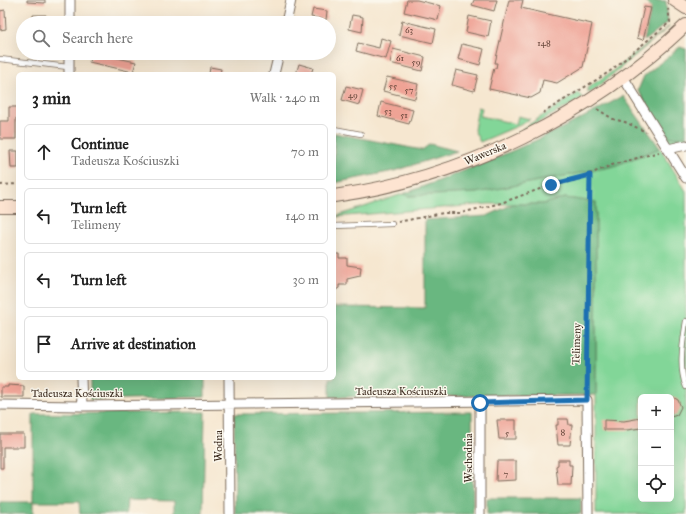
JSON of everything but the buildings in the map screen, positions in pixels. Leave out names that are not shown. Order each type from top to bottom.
[{"type":"main road","points":[[671,3],[686,8]]},
{"type":"main road","name":"Wawerska","points":[[336,196],[395,185],[465,162],[548,125],[589,102],[624,77],[668,42],[686,25]]},
{"type":"main road","points":[[0,207],[16,207]]},
{"type":"street","points":[[70,0],[70,16]]},
{"type":"street","points":[[288,16],[291,0]]},
{"type":"street","points":[[69,60],[69,71]]},
{"type":"street","points":[[274,72],[277,60]]},
{"type":"street","points":[[624,77],[686,178]]},
{"type":"street","points":[[668,148],[686,145]]},
{"type":"street","points":[[81,380],[82,406]]},
{"type":"street","name":"Wodna","points":[[229,380],[230,514]]},
{"type":"street","points":[[587,400],[588,514]]},
{"type":"street","name":"Tadeusza Kościuszki","points":[[0,405],[82,406],[480,403],[587,400]]},
{"type":"street","name":"Wschodnia","points":[[480,403],[480,514]]},
{"type":"lane","points":[[0,59],[69,71]]},
{"type":"lane","points":[[336,128],[361,134]]},
{"type":"lane","points":[[336,226],[392,224]]},
{"type":"lane","points":[[686,321],[682,348],[682,371],[686,388]]},
{"type":"path","points":[[541,115],[609,72],[670,22],[671,3]]},
{"type":"path","points":[[597,109],[613,119],[625,122],[649,133]]},
{"type":"path","points":[[392,224],[501,203],[551,185],[590,175],[612,165],[668,148]]},
{"type":"path","name":"Telimeny","points":[[587,400],[590,175]]},
{"type":"path","points":[[0,185],[16,184]]},
{"type":"green space","points":[[644,0],[666,1],[668,22],[644,41],[651,9],[649,4],[644,2]]},
{"type":"green space","points":[[670,26],[592,92],[588,92],[587,88],[610,73]]},
{"type":"green space","points":[[680,47],[686,49],[686,135],[676,138],[668,136],[638,90],[644,76]]},
{"type":"green space","points":[[638,90],[667,136],[676,138],[686,135],[686,141],[674,144],[667,140]]},
{"type":"green space","points":[[578,93],[583,98],[526,129],[522,129]]},
{"type":"green space","points":[[623,96],[660,148],[614,166],[476,193],[409,196],[403,194],[515,150],[597,111]]},
{"type":"green space","points":[[478,107],[482,108],[480,116],[516,124],[518,116],[530,119],[520,125],[480,142],[474,130]]},
{"type":"green space","points":[[336,133],[422,150],[430,144],[457,151],[394,171],[336,183]]},
{"type":"green space","points":[[660,148],[686,191],[686,514],[596,514],[596,202],[565,198],[543,204],[489,204],[336,217],[403,194],[409,196],[476,193],[614,166]]},
{"type":"green space","points":[[565,198],[596,202],[596,395],[330,397],[330,380],[336,380],[336,307],[425,308],[425,220],[487,216],[513,204],[543,204]]},
{"type":"green space","points":[[90,380],[205,380],[205,397],[90,400]]},
{"type":"green space","points":[[205,412],[203,514],[174,514],[174,501],[127,500],[126,514],[80,514],[79,502],[33,502],[33,414]]},
{"type":"green space","points":[[472,412],[473,514],[235,514],[234,414]]},
{"type":"green space","points":[[487,498],[581,498],[581,514],[487,514]]},
{"type":"green space","points":[[0,502],[33,502],[33,514],[0,514]]},
{"type":"route","points":[[480,403],[587,400],[590,295],[590,175],[551,185]]}]
